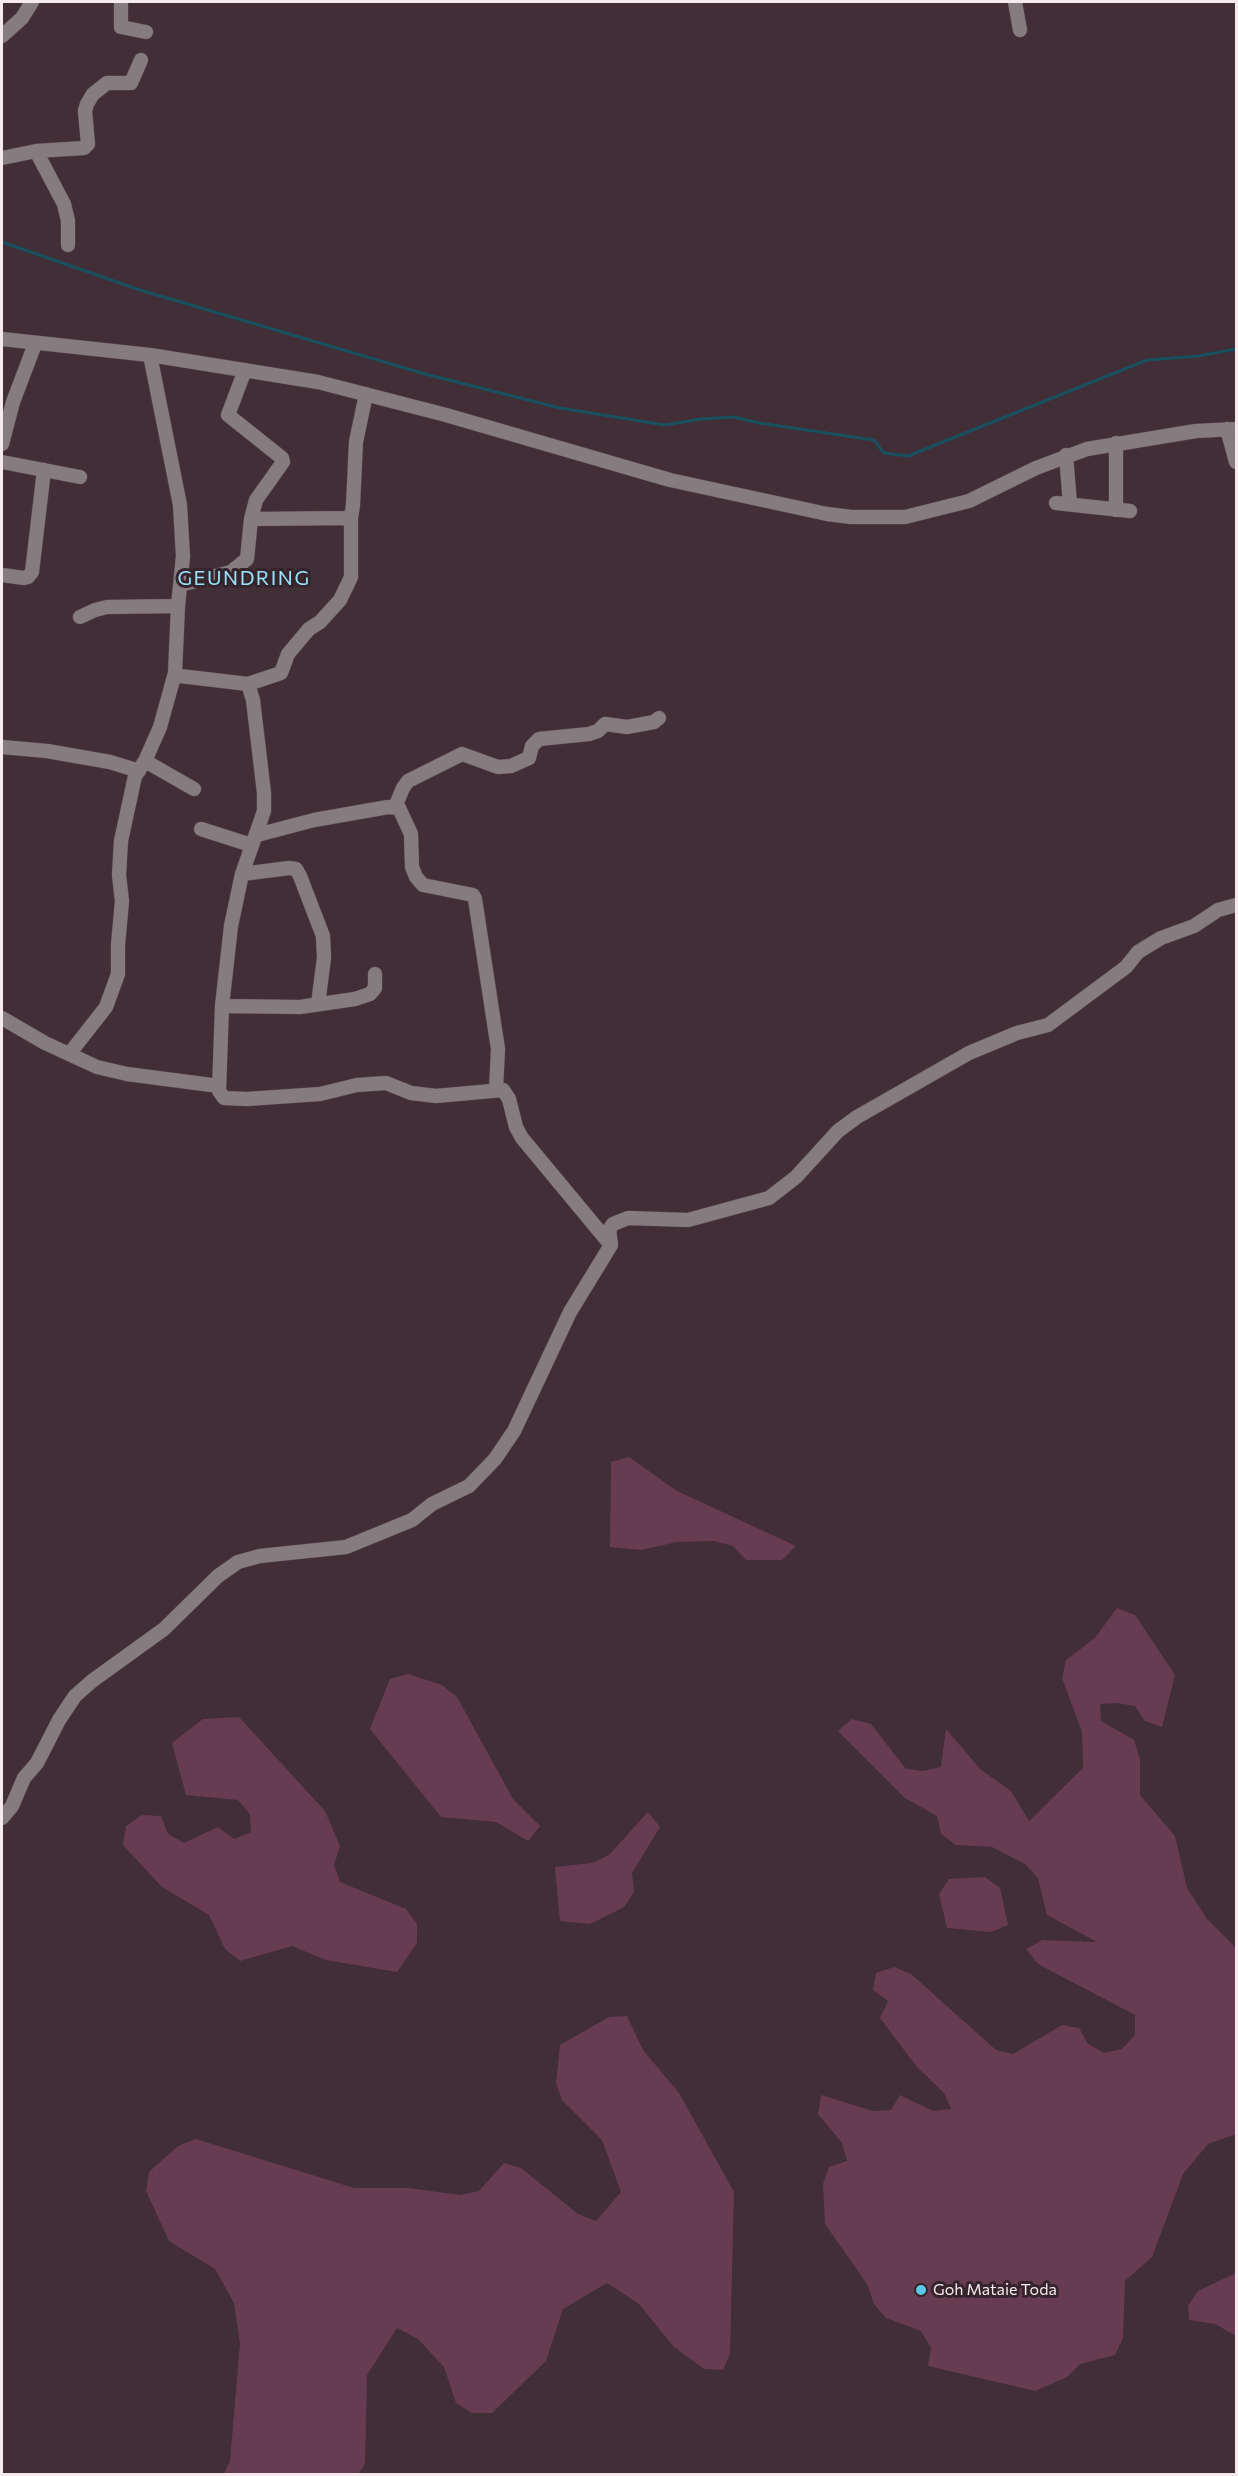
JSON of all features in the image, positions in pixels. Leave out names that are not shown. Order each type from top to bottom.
[{"type":"street","points":[[2,36],[22,18],[32,2]]},
{"type":"street","points":[[122,2],[121,27],[146,32]]},
{"type":"street","points":[[1015,2],[1020,30]]},
{"type":"street","points":[[2,158],[36,151],[84,148],[88,144],[85,111],[93,94],[107,83],[131,83],[141,60]]},
{"type":"street","points":[[36,151],[64,204],[68,221],[68,245]]},
{"type":"street","points":[[2,339],[150,355],[318,382],[670,480],[827,514],[851,517],[905,517],[969,501],[1066,455],[1116,443],[1196,431],[1232,429],[1236,462]]},
{"type":"street","points":[[2,444],[13,402],[35,344]]},
{"type":"street","points":[[70,1053],[106,1007],[118,974],[118,937],[122,901],[119,875],[121,841],[135,776],[160,727],[175,673],[183,556],[180,505],[150,355]]},
{"type":"street","points":[[180,585],[231,572],[247,559],[251,519],[256,500],[283,462],[282,458],[228,415],[245,370]]},
{"type":"street","points":[[175,673],[180,676],[248,684],[281,672],[288,654],[309,629],[320,622],[340,600],[351,577],[351,518],[356,442],[366,394]]},
{"type":"street","points":[[1056,502],[1123,511],[1116,443]]},
{"type":"street","points":[[1066,455],[1070,504]]},
{"type":"street","points":[[2,462],[80,477]]},
{"type":"street","points":[[2,575],[24,578],[32,572],[44,470]]},
{"type":"street","points":[[251,519],[351,518]]},
{"type":"street","points":[[80,617],[106,607],[178,606]]},
{"type":"street","points":[[248,684],[253,700],[264,811],[242,874],[231,926],[222,1006],[220,1094],[224,1098],[247,1099],[320,1094],[357,1085],[386,1083],[402,1090],[436,1096],[503,1090],[522,1138],[611,1245]]},
{"type":"street","points":[[395,807],[408,782],[462,754],[498,766],[511,766],[529,758],[532,746],[539,739],[589,734],[598,731],[605,724],[627,727],[654,722],[659,718]]},
{"type":"street","points":[[2,747],[47,751],[142,766],[194,789]]},
{"type":"street","points":[[201,829],[254,840],[314,820],[399,808],[411,834],[412,867],[416,877],[423,885],[473,896],[475,899],[498,1049],[496,1089]]},
{"type":"street","points":[[242,874],[296,869],[323,936],[324,958],[318,1004]]},
{"type":"street","points":[[2,1818],[12,1806],[24,1778],[37,1763],[58,1720],[75,1696],[164,1629],[218,1575],[238,1562],[260,1556],[346,1547],[412,1520],[432,1504],[469,1486],[495,1460],[514,1431],[570,1312],[611,1245],[609,1230],[613,1224],[628,1218],[688,1220],[770,1198],[796,1177],[838,1131],[856,1117],[969,1053],[1017,1033],[1048,1025],[1126,967],[1138,952],[1161,938],[1194,926],[1218,910],[1236,905]]},
{"type":"street","points":[[222,1006],[281,1008],[370,994],[375,988],[375,974]]},
{"type":"street","points":[[2,1018],[97,1067],[127,1074],[219,1086]]},
{"type":"shaded area","points":[[629,1457],[677,1491],[796,1546],[782,1560],[746,1560],[733,1546],[714,1541],[677,1542],[641,1550],[610,1547],[611,1462]]},
{"type":"shaded area","points":[[1117,1608],[1135,1615],[1175,1675],[1162,1727],[1145,1721],[1135,1706],[1117,1703],[1100,1704],[1101,1721],[1134,1740],[1140,1759],[1140,1795],[1175,1836],[1187,1888],[1207,1919],[1236,1948],[1236,2134],[1208,2144],[1183,2174],[1152,2257],[1125,2281],[1123,2338],[1115,2355],[1080,2364],[1067,2377],[1035,2391],[928,2366],[931,2348],[921,2331],[886,2318],[874,2304],[867,2284],[825,2224],[823,2184],[829,2167],[847,2161],[842,2143],[818,2114],[821,2095],[873,2111],[891,2110],[900,2095],[933,2111],[951,2109],[944,2093],[917,2067],[880,2018],[888,2001],[873,1990],[876,1973],[894,1967],[911,1974],[996,2050],[1013,2054],[1062,2025],[1079,2028],[1088,2044],[1104,2053],[1122,2049],[1135,2035],[1135,2015],[1038,1964],[1026,1949],[1042,1940],[1097,1942],[1047,1915],[1038,1878],[1025,1864],[992,1847],[956,1845],[941,1834],[937,1816],[905,1798],[838,1731],[852,1719],[871,1724],[906,1769],[923,1771],[941,1767],[946,1729],[980,1769],[1011,1791],[1029,1821],[1083,1768],[1082,1732],[1062,1678],[1066,1660],[1095,1638]]},
{"type":"shaded area","points":[[408,1674],[442,1685],[457,1697],[513,1799],[540,1826],[528,1841],[496,1822],[441,1817],[370,1729],[390,1679]]},
{"type":"shaded area","points":[[239,1717],[325,1811],[340,1846],[334,1865],[340,1882],[406,1909],[417,1924],[417,1943],[397,1972],[326,1960],[292,1946],[240,1961],[225,1949],[209,1915],[162,1887],[123,1845],[126,1826],[142,1815],[161,1816],[168,1834],[184,1843],[218,1827],[234,1839],[251,1832],[250,1814],[238,1800],[186,1795],[172,1743],[203,1719]]},
{"type":"shaded area","points":[[648,1812],[660,1827],[632,1873],[634,1892],[624,1907],[590,1924],[560,1921],[555,1867],[592,1863],[609,1855]]},
{"type":"shaded area","points":[[985,1877],[1000,1888],[1008,1925],[991,1932],[947,1928],[939,1894],[949,1879]]},
{"type":"shaded area","points":[[627,2016],[643,2050],[679,2093],[734,2192],[730,2354],[723,2370],[704,2369],[674,2347],[639,2304],[607,2283],[563,2309],[546,2361],[492,2413],[472,2413],[456,2403],[444,2367],[418,2339],[397,2328],[367,2375],[365,2464],[358,2474],[224,2474],[230,2461],[240,2343],[234,2303],[215,2269],[169,2241],[146,2191],[149,2172],[178,2146],[196,2139],[354,2188],[408,2188],[460,2195],[479,2191],[504,2163],[521,2168],[578,2214],[596,2221],[621,2192],[602,2140],[562,2100],[556,2083],[560,2045],[609,2017]]},
{"type":"shaded area","points":[[1236,2273],[1236,2336],[1215,2324],[1189,2320],[1188,2306],[1198,2291]]},
{"type":"waterway","points":[[2,242],[140,290],[425,374],[560,408],[665,425],[701,419],[734,417],[759,423],[874,440],[884,453],[908,456],[1147,360],[1199,356],[1236,349]]},
{"type":"place","name":"Goh Mataie Toda","points":[[921,2290]]},
{"type":"district","name":"GEUNDRING","points":[[244,578]]}]
